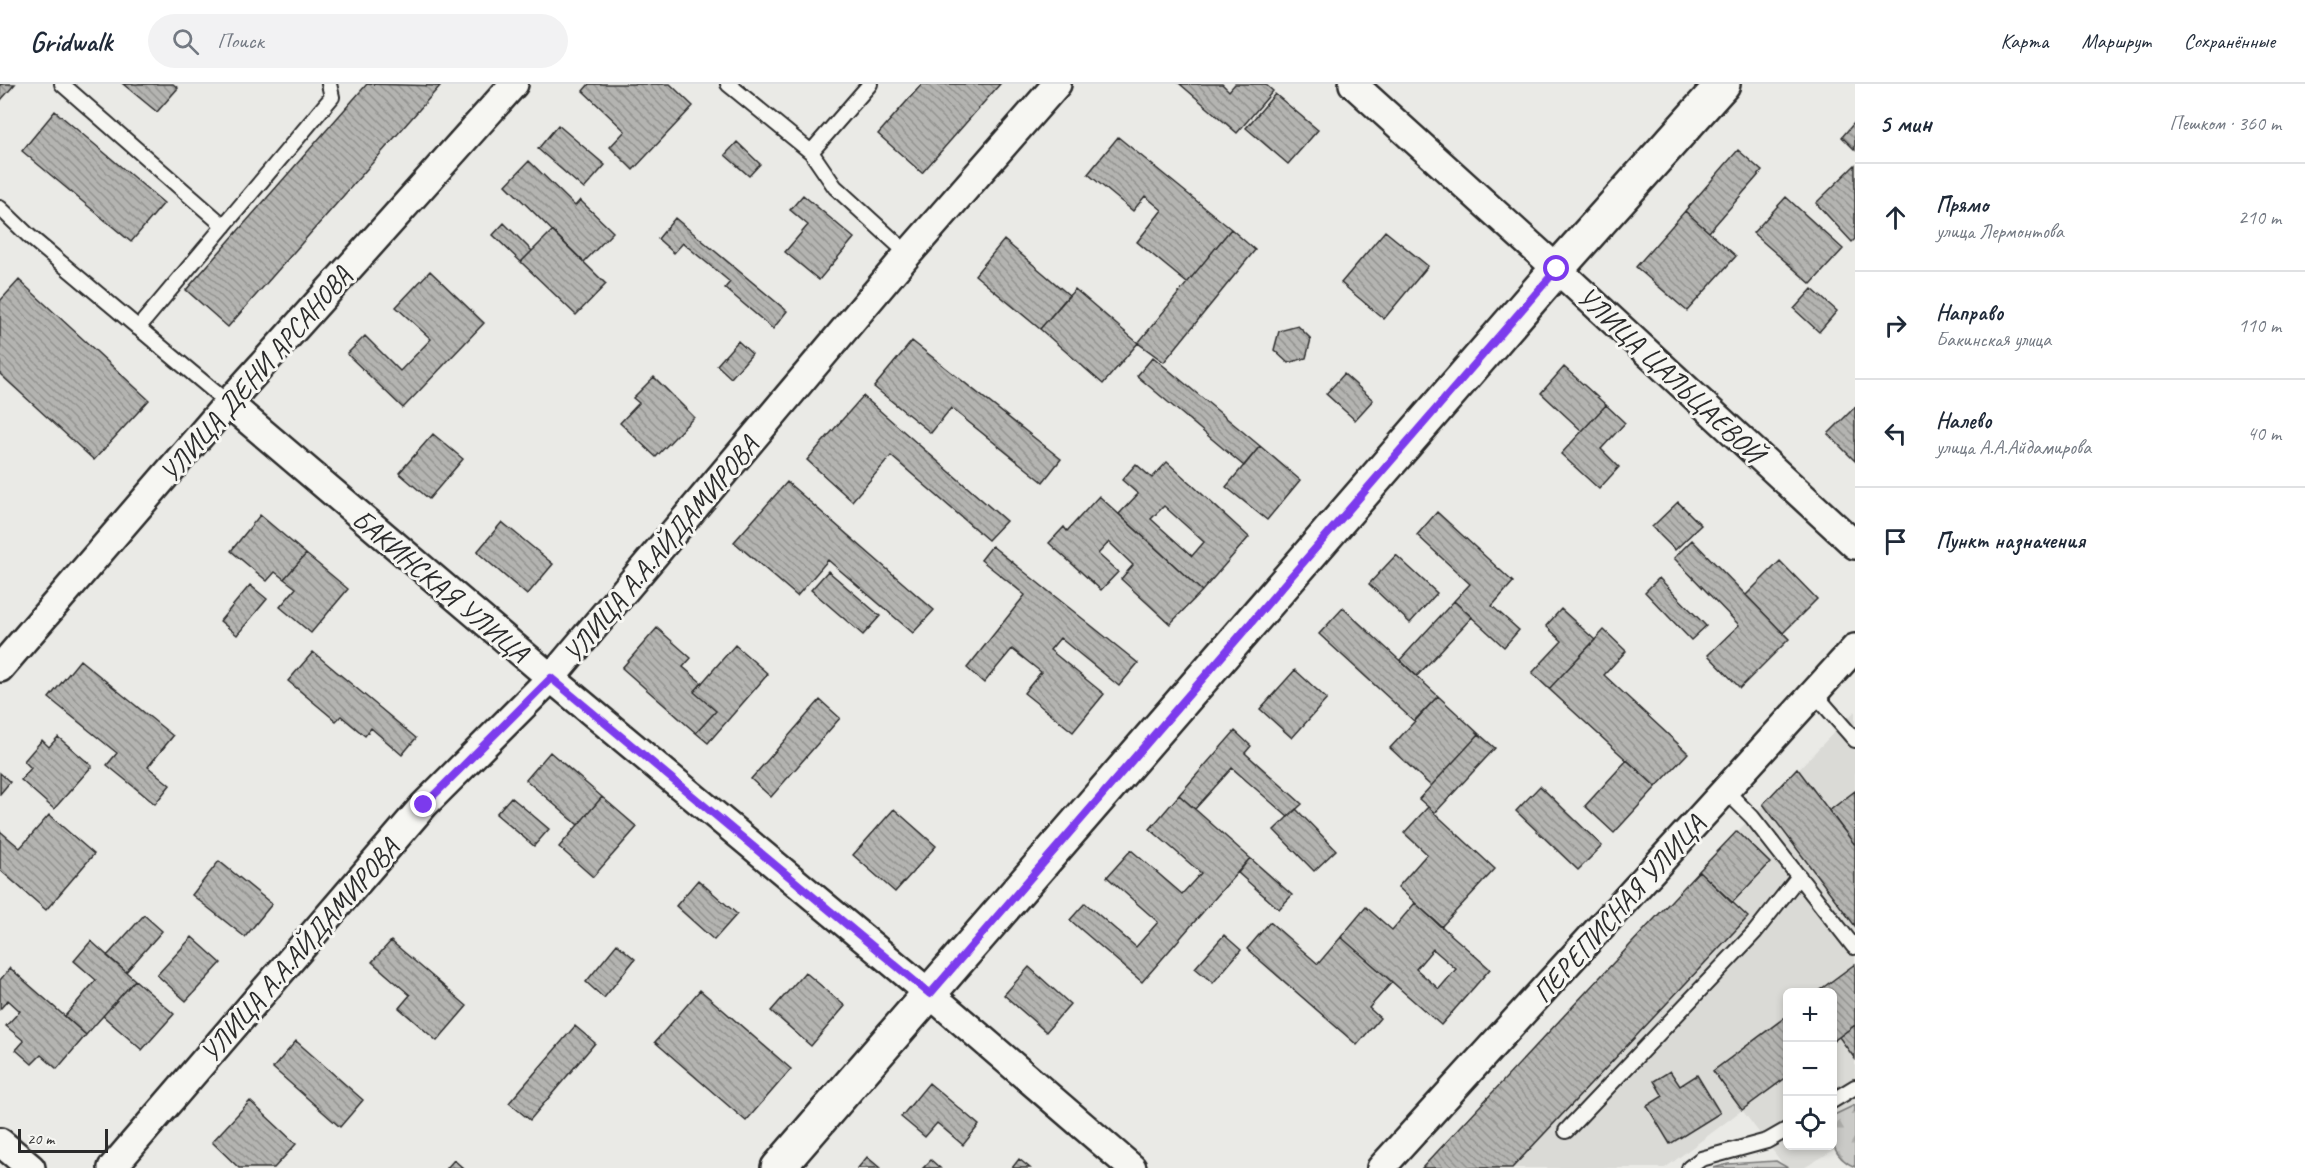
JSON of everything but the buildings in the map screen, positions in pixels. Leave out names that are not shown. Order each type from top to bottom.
[{"type":"street","name":"УЛИЦА ДЕНИ АРСАНОВА","points":[[0,668],[228,403],[514,84]]},
{"type":"street","name":"УЛИЦА А.А.АЙДАМИРОВА","points":[[112,1168],[424,805],[551,678],[908,254],[1057,84]]},
{"type":"street","name":"УЛИЦА ЦАЛЬЦАЕВОЙ","points":[[1353,84],[1855,545]]},
{"type":"street","points":[[778,1168],[1557,269],[1723,84]]},
{"type":"street","name":"БАКИНСКАЯ УЛИЦА","points":[[228,403],[551,678],[930,994],[1132,1168]]},
{"type":"street","name":"ПЕРЕПИСНАЯ УЛИЦА","points":[[1381,1168],[1855,648]]},
{"type":"street","points":[[0,1142],[32,1168]]},
{"type":"lane","points":[[62,84],[224,226]]},
{"type":"lane","points":[[138,328],[332,97],[328,84]]},
{"type":"lane","points":[[728,84],[811,152],[835,187],[908,254]]},
{"type":"lane","points":[[811,152],[870,84]]},
{"type":"lane","name":"БАКИНСКАЯ УЛИЦА","points":[[0,208],[29,236],[228,403]]},
{"type":"lane","points":[[1814,693],[1855,740]]},
{"type":"lane","points":[[1725,790],[1752,817],[1854,947]]},
{"type":"lane","points":[[1566,1131],[1755,932],[1799,876]]},
{"type":"lane","points":[[1837,1098],[1855,1087]]},
{"type":"lane","points":[[1689,1168],[1701,1159],[1767,1141],[1783,1132]]},
{"type":"shaded area","points":[[1855,711],[1855,1137],[1837,1148],[1837,988],[1783,988],[1783,1150],[1834,1150],[1804,1168],[1786,1168],[1742,1110],[1665,1168],[1422,1168],[1699,871]]},
{"type":"green space","points":[[1855,1105],[1855,1167],[1841,1158],[1836,1150],[1837,1114]]},
{"type":"green space","points":[[1776,1161],[1788,1168],[1713,1168],[1728,1164]]},
{"type":"route","points":[[424,805],[551,678],[930,994],[1557,269]]}]
